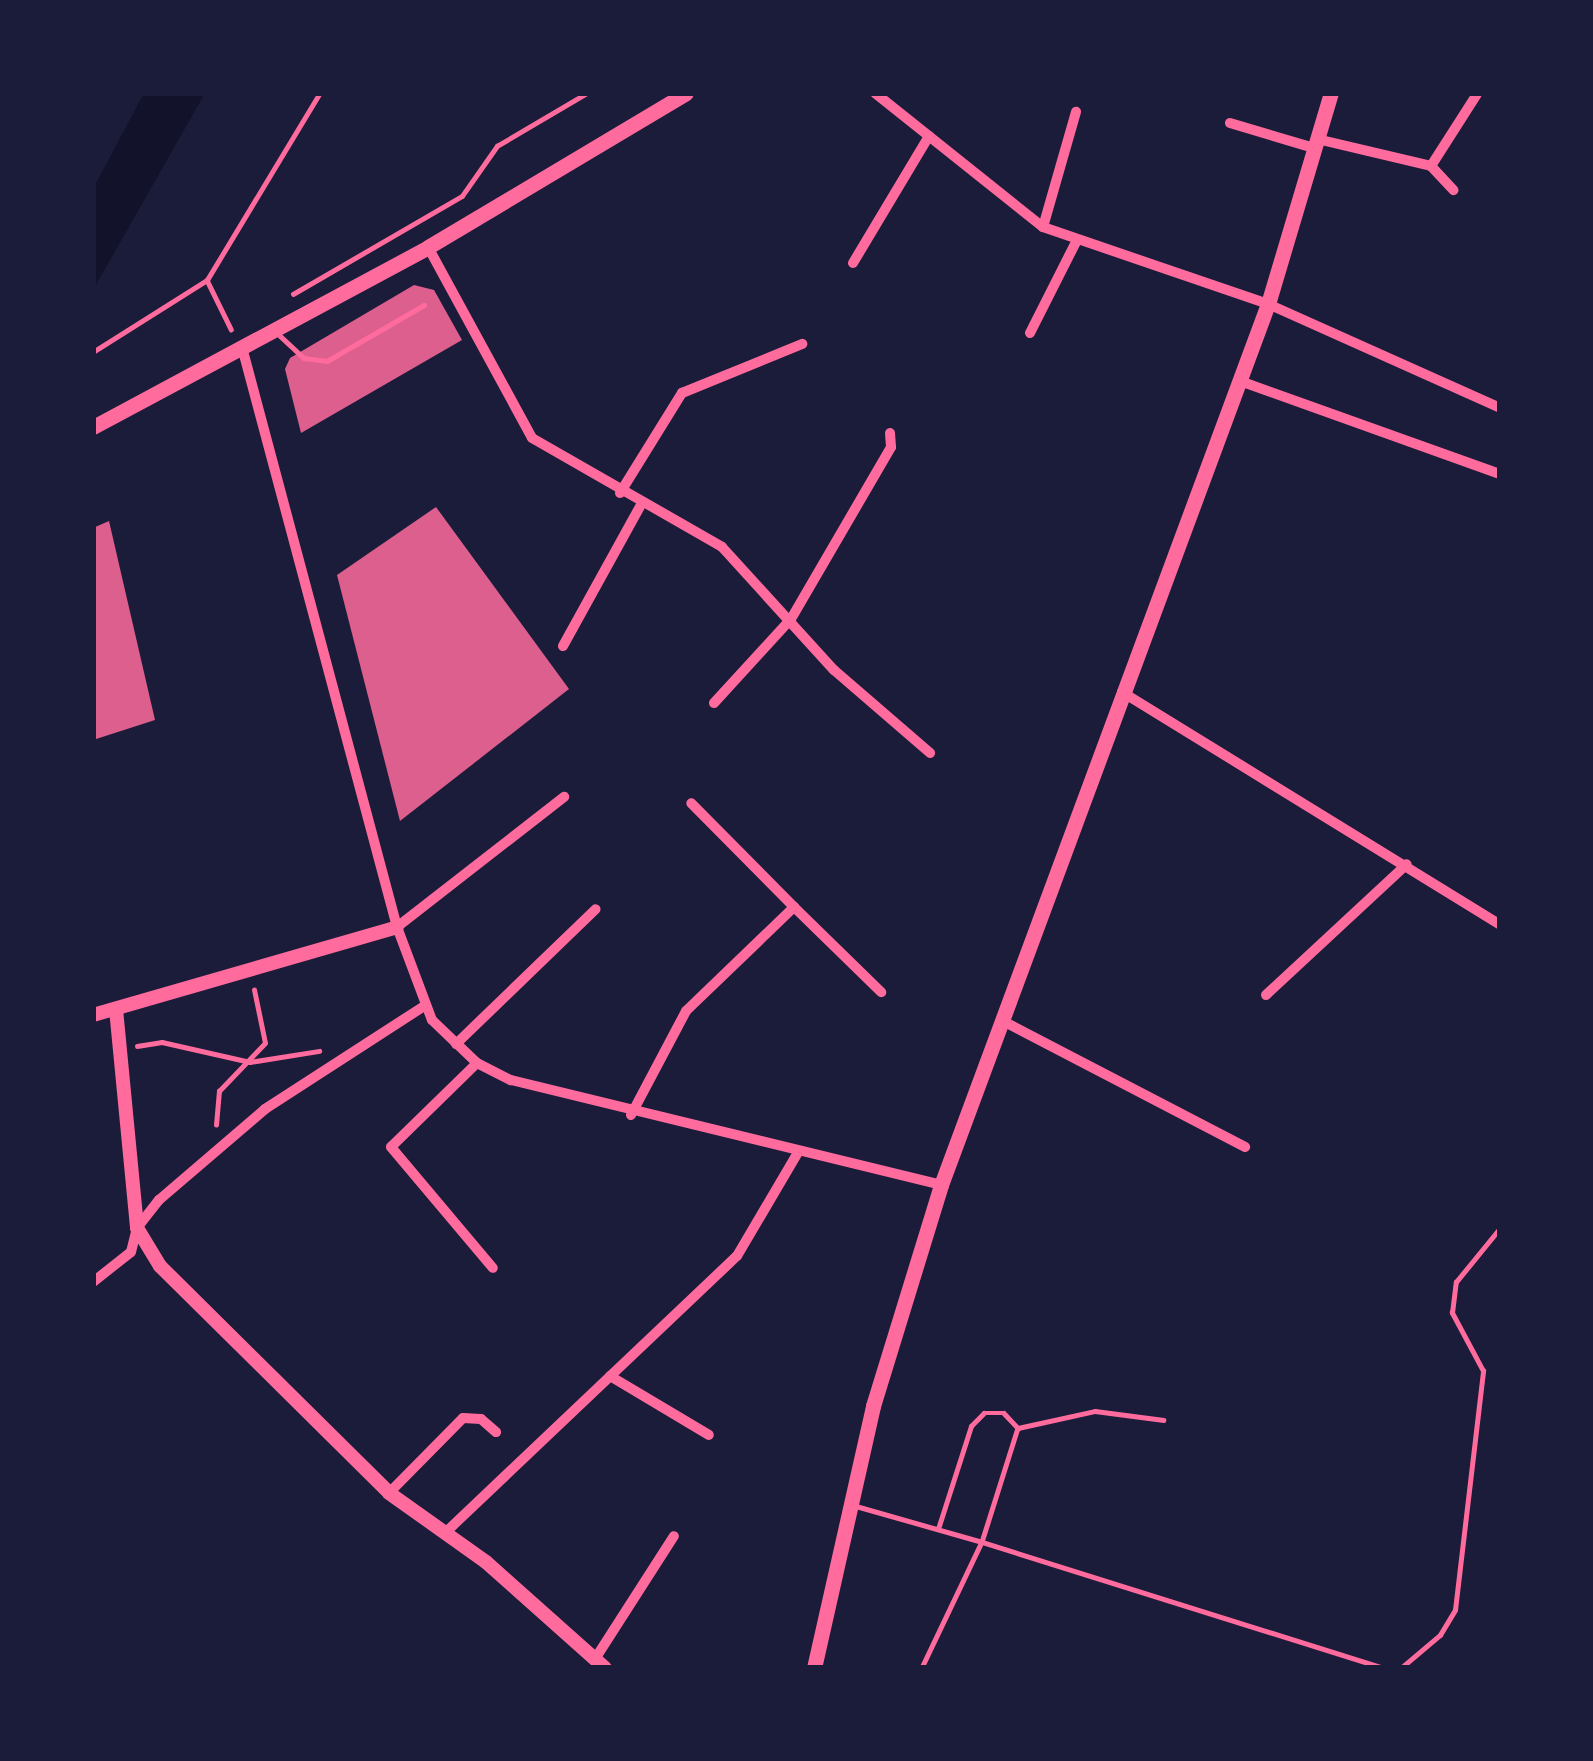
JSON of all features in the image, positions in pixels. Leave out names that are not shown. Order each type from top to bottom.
[{"type":"main road","points":[[93,427],[243,351],[428,247],[686,93]]},
{"type":"main road","points":[[814,1668],[850,1504],[941,1185],[1268,304],[1331,93]]},
{"type":"street","points":[[875,93],[1043,227],[1268,304],[1500,408]]},
{"type":"street","points":[[1431,166],[1477,94]]},
{"type":"street","points":[[1043,227],[1076,112]]},
{"type":"street","points":[[1230,123],[1431,166],[1453,190]]},
{"type":"street","points":[[853,263],[929,136]]},
{"type":"street","points":[[1030,333],[1077,240]]},
{"type":"street","points":[[428,247],[532,438],[722,548],[833,670],[930,753]]},
{"type":"street","points":[[620,493],[682,393],[802,344]]},
{"type":"street","points":[[243,351],[397,927],[424,1006],[478,1063],[631,1114],[941,1185]]},
{"type":"street","points":[[1240,381],[1500,474]]},
{"type":"street","points":[[714,704],[791,619],[891,447],[890,433]]},
{"type":"street","points":[[563,646],[642,503]]},
{"type":"street","points":[[1122,692],[1500,925]]},
{"type":"street","points":[[93,1015],[397,927],[564,796]]},
{"type":"street","points":[[692,802],[881,992]]},
{"type":"street","points":[[1266,995],[1407,864]]},
{"type":"street","points":[[631,1114],[686,1011],[794,907]]},
{"type":"street","points":[[456,1044],[596,909]]},
{"type":"street","points":[[137,1228],[265,1108],[424,1006]]},
{"type":"street","points":[[93,1282],[131,1252],[137,1228],[124,1048],[116,1009]]},
{"type":"street","points":[[1003,1021],[1246,1147]]},
{"type":"street","points":[[478,1063],[392,1147],[494,1268]]},
{"type":"street","points":[[446,1532],[737,1256],[797,1154]]},
{"type":"street","points":[[137,1228],[183,1296],[389,1493],[446,1532],[600,1664],[674,1536]]},
{"type":"street","points":[[610,1376],[709,1435]]},
{"type":"street","points":[[389,1493],[463,1418],[481,1419],[496,1432]]},
{"type":"lane","points":[[276,332],[304,358],[327,361],[424,305]]},
{"type":"lane","points":[[1401,1668],[1440,1636],[1455,1610],[1483,1371],[1452,1313],[1456,1282],[1500,1228]]},
{"type":"lane","points":[[1018,1428],[1095,1411],[1163,1420]]},
{"type":"lane","points":[[938,1529],[971,1426],[984,1413],[1004,1413],[1018,1428]]},
{"type":"lane","points":[[922,1668],[982,1542],[1018,1428]]},
{"type":"lane","points":[[850,1504],[1385,1668]]},
{"type":"path","points":[[93,352],[207,280],[320,93]]},
{"type":"path","points":[[292,295],[462,196],[497,146],[587,93]]},
{"type":"path","points":[[613,93],[630,93]]},
{"type":"path","points":[[207,280],[243,351]]},
{"type":"path","points":[[212,340],[251,318]]},
{"type":"path","points":[[207,1141],[218,1123],[219,1091],[265,1043],[263,1010],[246,973]]},
{"type":"path","points":[[124,1048],[162,1042],[245,1061],[349,1051]]},
{"type":"shaded area","points":[[144,93],[205,93],[93,290],[93,189]]},
{"type":"building","points":[[414,285],[434,290],[462,340],[301,433],[285,369],[290,358]]},
{"type":"building","points":[[436,507],[569,689],[400,821],[337,575]]},
{"type":"building","points":[[109,521],[155,720],[93,740],[93,528]]}]
